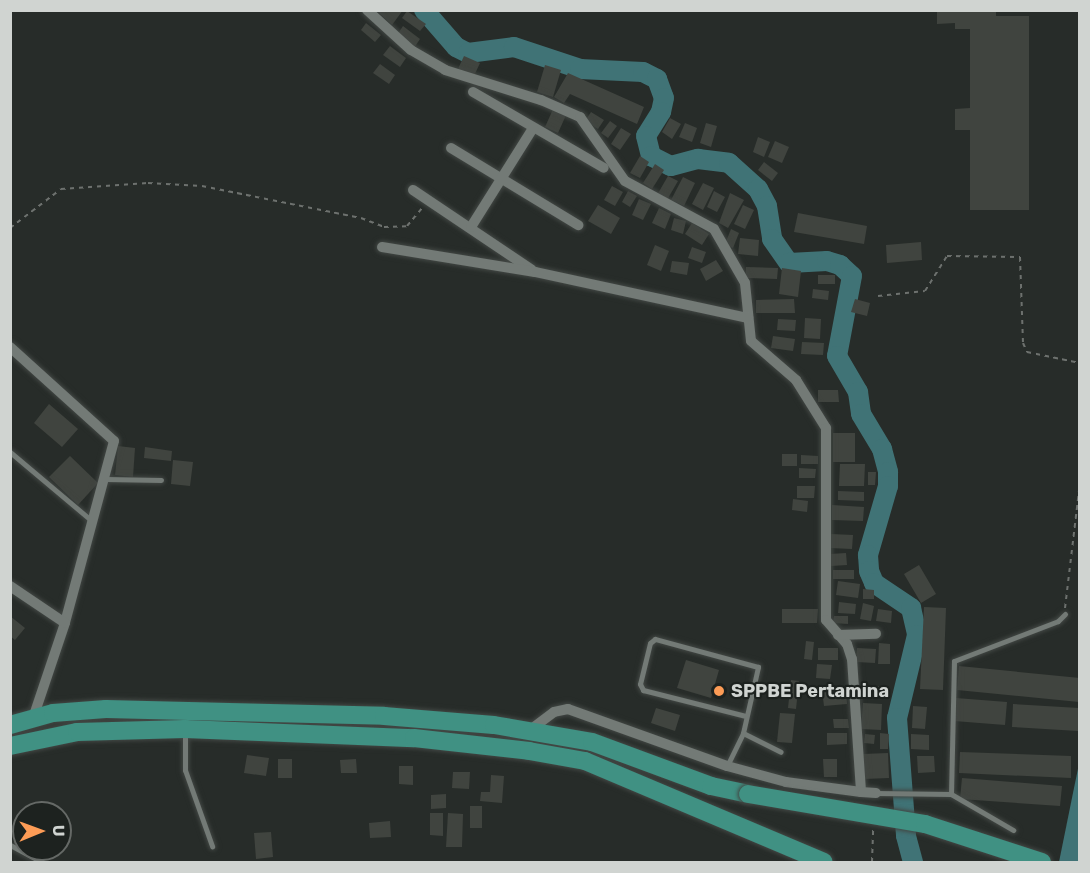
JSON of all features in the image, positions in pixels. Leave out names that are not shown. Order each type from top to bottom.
[{"type":"highway","points":[[10,724],[33,718],[106,709],[384,716],[530,730],[592,742],[711,786],[925,824],[1042,862]]},
{"type":"highway","points":[[10,746],[77,732],[185,729],[414,738],[556,755],[652,788],[824,862]]},
{"type":"street","points":[[367,10],[411,50],[444,70],[541,100],[580,117],[625,181],[717,232],[745,283],[753,344],[790,374],[825,423],[826,620],[852,658],[861,792]]},
{"type":"street","points":[[473,92],[604,168]]},
{"type":"street","points":[[471,227],[533,128]]},
{"type":"street","points":[[451,148],[578,225]]},
{"type":"street","points":[[412,190],[471,227],[535,272]]},
{"type":"street","points":[[382,247],[535,272],[748,318]]},
{"type":"street","points":[[10,347],[112,436],[106,479],[94,522],[65,623],[33,718]]},
{"type":"street","points":[[10,586],[65,623]]},
{"type":"street","points":[[838,635],[876,634]]},
{"type":"street","points":[[530,730],[554,712],[568,709],[727,766],[786,782],[881,793]]},
{"type":"lane","points":[[10,452],[94,522]]},
{"type":"lane","points":[[106,479],[161,480]]},
{"type":"lane","points":[[951,795],[954,661],[1058,621],[1065,614]]},
{"type":"lane","points":[[727,766],[743,733],[758,667],[655,639],[650,642],[640,684],[643,690],[746,716]]},
{"type":"lane","points":[[185,729],[185,770],[212,846]]},
{"type":"lane","points":[[743,733],[781,752]]},
{"type":"lane","points":[[881,793],[951,795],[1013,830]]},
{"type":"lane","points":[[10,845],[42,862]]},
{"type":"path","points":[[10,228],[52,194],[71,187],[186,184],[395,228],[407,226],[429,201]]},
{"type":"path","points":[[878,296],[925,291],[947,256],[1020,257],[1023,343],[1027,352],[1080,363]]},
{"type":"path","points":[[1065,614],[1080,483]]},
{"type":"water","points":[[1079,764],[1079,862],[1059,862],[1074,788]]},
{"type":"building","points":[[376,10],[403,10],[392,25]]},
{"type":"building","points":[[937,10],[996,10],[996,16],[1029,16],[1029,210],[970,210],[970,130],[955,130],[955,109],[970,108],[970,29],[955,29],[955,23],[937,24]]},
{"type":"building","points":[[407,11],[426,24],[420,31],[402,18]]},
{"type":"building","points":[[366,23],[381,35],[375,42],[361,30]]},
{"type":"building","points":[[403,26],[420,39],[414,48],[397,35]]},
{"type":"building","points":[[390,46],[406,58],[400,67],[383,55]]},
{"type":"building","points":[[464,56],[480,63],[473,78],[457,71]]},
{"type":"building","points":[[380,64],[395,75],[389,84],[373,73]]},
{"type":"building","points":[[545,65],[561,70],[553,97],[537,92]]},
{"type":"building","points":[[568,73],[644,107],[637,124],[570,94],[564,103],[554,97]]},
{"type":"building","points":[[554,107],[567,113],[558,133],[545,127]]},
{"type":"building","points":[[591,112],[604,120],[598,129],[585,121]]},
{"type":"building","points":[[670,118],[681,124],[672,139],[662,132]]},
{"type":"building","points":[[610,121],[617,126],[608,138],[601,133]]},
{"type":"building","points":[[685,123],[697,128],[692,142],[679,137]]},
{"type":"building","points":[[706,123],[717,126],[711,147],[700,143]]},
{"type":"building","points":[[621,128],[631,134],[620,150],[611,144]]},
{"type":"building","points":[[758,137],[770,142],[764,157],[753,152]]},
{"type":"building","points":[[775,141],[789,147],[782,163],[768,157]]},
{"type":"building","points":[[640,156],[649,162],[640,178],[630,173]]},
{"type":"building","points":[[764,162],[778,173],[772,181],[758,170]]},
{"type":"building","points":[[655,164],[664,170],[652,189],[643,183]]},
{"type":"building","points":[[668,176],[678,181],[667,200],[657,195]]},
{"type":"building","points":[[683,177],[695,183],[684,206],[671,200]]},
{"type":"building","points":[[703,183],[714,188],[703,210],[692,204]]},
{"type":"building","points":[[612,186],[623,192],[615,206],[604,200]]},
{"type":"building","points":[[628,191],[637,196],[630,207],[622,202]]},
{"type":"building","points":[[714,191],[725,197],[717,212],[707,207]]},
{"type":"building","points":[[730,193],[744,200],[728,228],[719,223]]},
{"type":"building","points":[[639,199],[651,204],[643,220],[632,215]]},
{"type":"building","points":[[598,205],[620,218],[611,234],[588,221]]},
{"type":"building","points":[[743,205],[754,210],[745,229],[734,224]]},
{"type":"building","points":[[659,208],[671,214],[665,229],[652,223]]},
{"type":"building","points":[[798,213],[867,226],[864,244],[794,232]]},
{"type":"building","points":[[674,218],[686,221],[683,234],[671,230]]},
{"type":"building","points":[[692,223],[709,234],[702,245],[685,234]]},
{"type":"building","points":[[731,229],[739,233],[733,248],[725,244]]},
{"type":"building","points":[[740,238],[759,240],[758,256],[738,254]]},
{"type":"building","points":[[921,242],[922,260],[887,263],[886,245]]},
{"type":"building","points":[[655,245],[669,251],[661,271],[647,265]]},
{"type":"building","points":[[692,247],[706,252],[702,263],[688,258]]},
{"type":"building","points":[[716,260],[723,271],[706,281],[700,269]]},
{"type":"building","points":[[672,261],[689,263],[687,275],[670,272]]},
{"type":"building","points":[[746,267],[778,268],[777,279],[746,278]]},
{"type":"building","points":[[782,268],[801,271],[798,297],[779,294]]},
{"type":"building","points":[[818,275],[835,275],[835,284],[818,284]]},
{"type":"building","points":[[813,289],[829,291],[828,300],[812,298]]},
{"type":"building","points":[[794,299],[795,313],[756,313],[756,300]]},
{"type":"building","points":[[855,299],[870,303],[867,316],[851,312]]},
{"type":"building","points":[[805,318],[821,319],[820,339],[804,338]]},
{"type":"building","points":[[778,319],[796,320],[795,331],[777,330]]},
{"type":"building","points":[[773,336],[795,339],[793,351],[771,348]]},
{"type":"building","points":[[802,342],[824,343],[823,355],[801,354]]},
{"type":"building","points":[[818,390],[838,390],[839,402],[818,402]]},
{"type":"building","points":[[49,404],[78,429],[62,447],[34,423]]},
{"type":"building","points":[[833,433],[855,433],[855,462],[833,462]]},
{"type":"building","points":[[118,446],[135,448],[133,477],[115,475]]},
{"type":"building","points":[[145,447],[172,451],[171,461],[144,458]]},
{"type":"building","points":[[782,454],[797,454],[797,466],[782,466]]},
{"type":"building","points":[[801,455],[818,456],[818,464],[801,464]]},
{"type":"building","points":[[70,456],[98,483],[78,505],[49,477]]},
{"type":"building","points":[[173,460],[193,462],[190,486],[171,484]]},
{"type":"building","points":[[840,464],[865,464],[864,486],[839,486]]},
{"type":"building","points":[[799,468],[816,469],[815,478],[799,478]]},
{"type":"building","points":[[868,472],[876,472],[875,485],[868,485]]},
{"type":"building","points":[[797,486],[815,486],[814,498],[797,498]]},
{"type":"building","points":[[838,491],[864,492],[864,501],[838,500]]},
{"type":"building","points":[[793,499],[808,501],[807,512],[792,510]]},
{"type":"building","points":[[832,505],[864,507],[863,521],[832,520]]},
{"type":"building","points":[[831,534],[853,535],[852,549],[830,548]]},
{"type":"building","points":[[846,553],[847,565],[831,566],[830,554]]},
{"type":"building","points":[[919,565],[936,594],[921,603],[904,574]]},
{"type":"building","points":[[833,570],[854,570],[854,579],[833,579]]},
{"type":"building","points":[[838,581],[860,584],[858,598],[836,595]]},
{"type":"building","points":[[863,589],[874,590],[874,599],[863,599]]},
{"type":"building","points":[[839,602],[856,604],[855,614],[838,613]]},
{"type":"building","points":[[863,603],[874,606],[871,621],[860,619]]},
{"type":"building","points":[[924,607],[946,608],[943,690],[920,689]]},
{"type":"building","points":[[782,609],[818,609],[817,623],[782,623]]},
{"type":"building","points":[[878,609],[892,611],[891,623],[876,621]]},
{"type":"building","points":[[10,616],[25,628],[15,640],[10,636]]},
{"type":"building","points":[[834,616],[848,616],[848,624],[833,623]]},
{"type":"building","points":[[806,641],[814,642],[812,660],[804,659]]},
{"type":"building","points":[[879,643],[890,644],[890,664],[878,664]]},
{"type":"building","points":[[818,648],[838,648],[838,660],[818,660]]},
{"type":"building","points":[[857,648],[876,649],[875,663],[856,662]]},
{"type":"building","points":[[686,660],[719,670],[711,698],[677,688]]},
{"type":"building","points":[[817,664],[832,665],[830,679],[816,678]]},
{"type":"building","points":[[959,666],[1080,678],[1079,702],[957,690]]},
{"type":"building","points":[[791,680],[799,681],[796,709],[788,708]]},
{"type":"building","points":[[865,686],[886,686],[886,696],[864,695]]},
{"type":"building","points":[[846,688],[847,704],[824,706],[822,690]]},
{"type":"building","points":[[956,698],[1007,702],[1005,725],[954,721]]},
{"type":"building","points":[[863,703],[882,704],[881,730],[861,729]]},
{"type":"building","points":[[1013,704],[1079,708],[1078,731],[1012,727]]},
{"type":"building","points":[[913,706],[927,707],[925,729],[912,728]]},
{"type":"building","points":[[656,708],[680,715],[675,731],[651,723]]},
{"type":"building","points":[[780,713],[795,714],[792,743],[777,742]]},
{"type":"building","points":[[833,719],[848,719],[849,728],[834,728]]},
{"type":"building","points":[[827,733],[847,733],[847,744],[827,745]]},
{"type":"building","points":[[880,733],[889,734],[888,749],[880,749]]},
{"type":"building","points":[[865,734],[875,735],[874,744],[864,743]]},
{"type":"building","points":[[911,734],[929,735],[929,750],[911,749]]},
{"type":"building","points":[[960,752],[1071,756],[1071,778],[959,773]]},
{"type":"building","points":[[888,753],[889,778],[864,779],[863,754]]},
{"type":"building","points":[[247,755],[269,758],[266,776],[244,773]]},
{"type":"building","points":[[917,756],[934,756],[935,772],[918,773]]},
{"type":"building","points":[[278,759],[292,759],[292,778],[278,778]]},
{"type":"building","points":[[356,759],[357,773],[341,773],[340,760]]},
{"type":"building","points":[[823,759],[837,759],[837,777],[824,777]]},
{"type":"building","points":[[399,766],[413,766],[413,785],[399,784]]},
{"type":"building","points":[[453,772],[470,772],[469,789],[452,788]]},
{"type":"building","points":[[491,775],[504,776],[502,803],[480,801],[481,792],[490,792]]},
{"type":"building","points":[[962,778],[1062,786],[1060,806],[960,799]]},
{"type":"building","points":[[446,794],[446,808],[431,809],[431,795]]},
{"type":"building","points":[[470,806],[482,806],[482,828],[470,828]]},
{"type":"building","points":[[430,813],[443,813],[443,836],[430,835]]},
{"type":"building","points":[[448,813],[463,814],[462,847],[446,847]]},
{"type":"building","points":[[390,821],[391,837],[370,838],[369,823]]},
{"type":"building","points":[[271,832],[273,857],[256,859],[254,833]]},
{"type":"waterway","points":[[424,10],[456,47],[468,53],[514,47],[580,69],[643,72],[657,79],[664,98],[661,112],[646,136],[651,156],[671,166],[698,159],[729,163],[758,189],[767,206],[772,239],[789,263],[827,261],[840,265],[852,276],[837,356],[858,392],[861,414],[882,449],[888,472],[888,486],[868,555],[869,571],[874,583],[911,608],[917,635],[897,718],[906,836],[913,862]]},
{"type":"place","name":"SPPBE Pertamina","points":[[719,691]]}]
